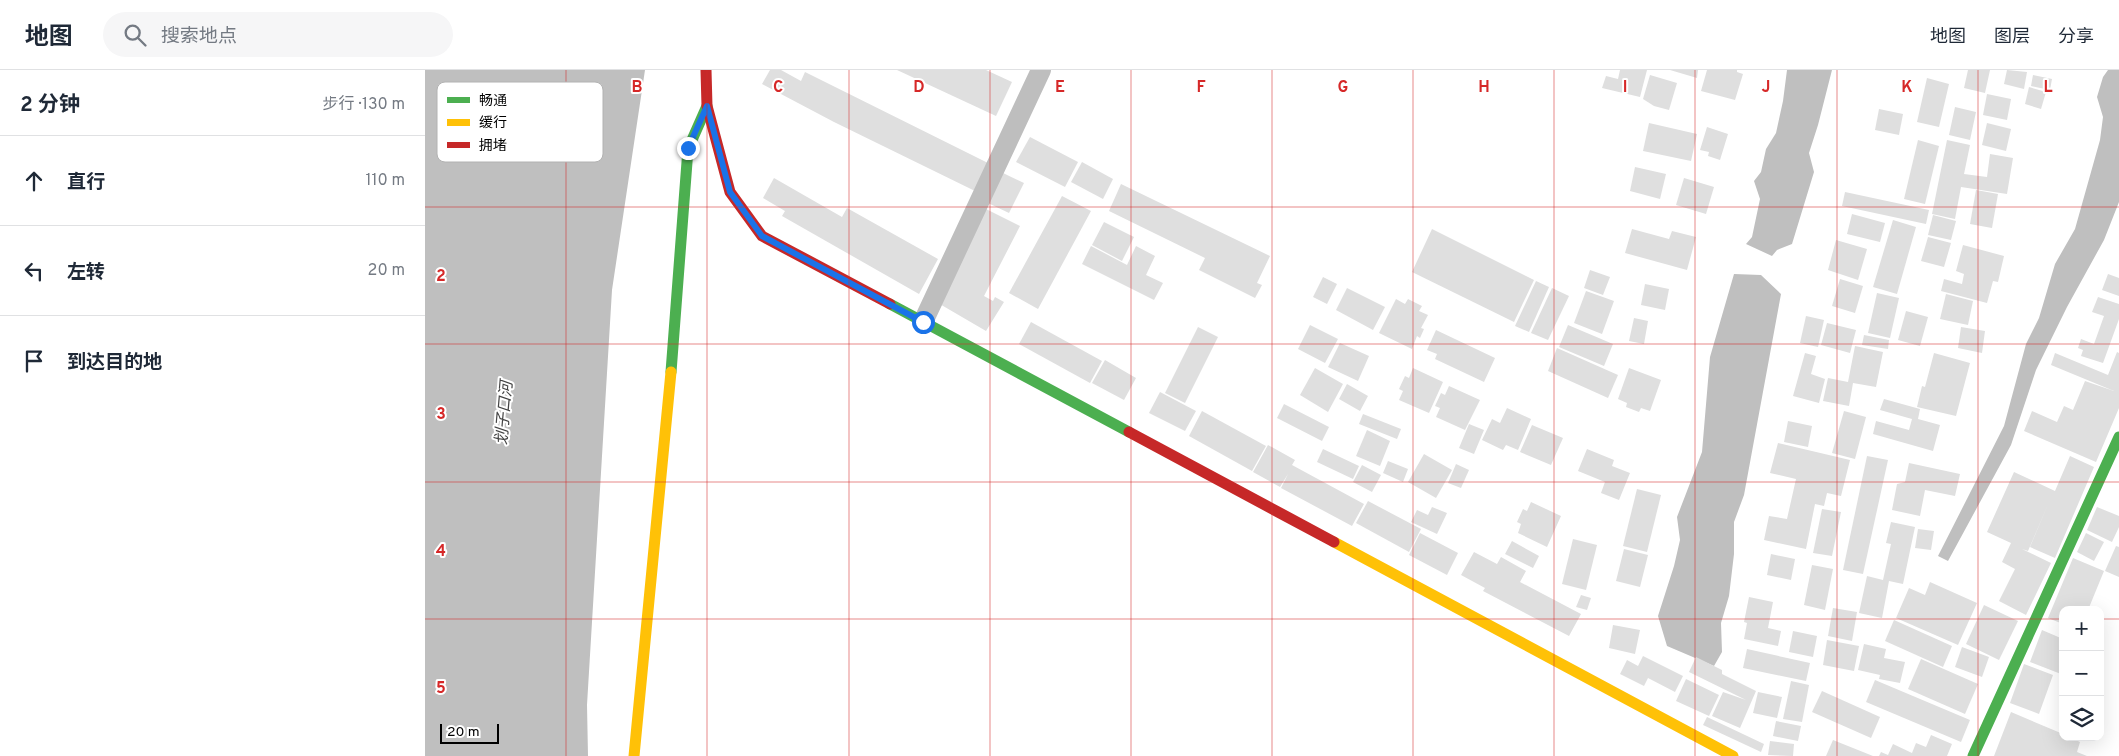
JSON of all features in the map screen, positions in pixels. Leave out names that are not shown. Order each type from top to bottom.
[{"type":"main road","points":[[705,70],[707,106],[730,192],[762,236],[1733,756]]},
{"type":"main road","points":[[634,756],[665,446],[688,148],[707,106]]},
{"type":"main road","points":[[1973,756],[2119,436]]},
{"type":"street","points":[[923,322],[1041,70]]},
{"type":"water","name":"划子口河","points":[[425,70],[645,70],[612,290],[587,705],[588,756],[425,756]]},
{"type":"water","points":[[1787,70],[1832,70],[1809,153],[1814,172],[1792,244],[1777,250],[1772,256],[1746,244],[1752,237],[1760,199],[1754,181],[1761,172],[1766,149],[1776,133]]},
{"type":"water","points":[[2108,70],[2119,70],[2119,202],[2104,240],[2067,307],[2036,370],[2011,445],[1948,561],[1938,556],[2004,426],[2026,344],[2039,318],[2055,264],[2075,229],[2100,140],[2103,117],[2097,97],[2103,77]]},
{"type":"water","points":[[1734,274],[1761,275],[1781,294],[1744,495],[1734,522],[1734,554],[1729,596],[1721,623],[1722,652],[1714,666],[1667,646],[1658,616],[1680,540],[1677,517],[1702,452],[1710,357]]},
{"type":"building","points":[[770,70],[781,70],[801,81],[805,72],[988,163],[975,191],[834,122],[762,84]]},
{"type":"building","points":[[897,70],[986,70],[1012,82],[996,116]]},
{"type":"building","points":[[1620,70],[1647,70],[1640,97],[1602,88],[1606,76],[1618,79]]},
{"type":"building","points":[[1670,70],[1698,70],[1697,78]]},
{"type":"building","points":[[1707,70],[1737,70],[1737,72],[1743,74],[1735,100],[1701,91]]},
{"type":"building","points":[[1968,70],[1990,70],[1985,93],[1964,88]]},
{"type":"building","points":[[2007,70],[2027,72],[2024,89],[2004,84]]},
{"type":"building","points":[[1650,75],[1677,83],[1669,110],[1654,106],[1643,99]]},
{"type":"building","points":[[2033,75],[2052,79],[2050,90],[2031,86]]},
{"type":"building","points":[[1927,78],[1949,84],[1939,127],[1917,122]]},
{"type":"building","points":[[2029,87],[2046,92],[2041,109],[2025,104]]},
{"type":"building","points":[[1987,94],[2011,99],[2007,120],[1983,115]]},
{"type":"building","points":[[1955,107],[1976,112],[1970,140],[1949,135]]},
{"type":"building","points":[[1879,109],[1903,114],[1899,135],[1875,130]]},
{"type":"building","points":[[1649,123],[1697,134],[1691,161],[1643,151]]},
{"type":"building","points":[[1987,123],[2011,129],[2006,151],[1982,145]]},
{"type":"building","points":[[1707,127],[1728,134],[1720,160],[1708,156],[1709,152],[1700,150]]},
{"type":"building","points":[[1030,137],[1078,162],[1065,187],[1016,162]]},
{"type":"building","points":[[1918,140],[1939,146],[1925,204],[1904,199]]},
{"type":"building","points":[[1947,140],[1970,145],[1964,174],[1987,177],[1990,154],[2013,158],[2007,194],[1961,187],[1955,219],[1932,214]]},
{"type":"building","points":[[1082,162],[1113,179],[1103,199],[1071,182]]},
{"type":"building","points":[[1635,167],[1666,174],[1660,199],[1630,191]]},
{"type":"building","points":[[1003,173],[1024,183],[1009,213],[988,203]]},
{"type":"building","points":[[774,178],[842,217],[847,208],[938,259],[919,294],[782,216],[785,211],[763,198]]},
{"type":"building","points":[[1684,178],[1714,187],[1706,214],[1676,205]]},
{"type":"building","points":[[1121,184],[1270,256],[1257,283],[1262,285],[1255,298],[1199,270],[1205,258],[1109,211]]},
{"type":"building","points":[[1976,190],[1998,194],[1992,228],[1970,224]]},
{"type":"building","points":[[1845,192],[1929,210],[1926,224],[1842,206]]},
{"type":"building","points":[[1062,196],[1091,211],[1038,309],[1009,293]]},
{"type":"building","points":[[986,209],[1020,226],[984,296],[993,301],[995,297],[1004,302],[986,331],[938,303]]},
{"type":"building","points":[[1852,214],[1885,223],[1880,242],[1847,234]]},
{"type":"building","points":[[1933,215],[1956,221],[1951,240],[1928,235]]},
{"type":"building","points":[[1893,220],[1916,227],[1897,294],[1873,287]]},
{"type":"building","points":[[1104,222],[1134,237],[1122,261],[1092,245]]},
{"type":"building","points":[[1432,229],[1534,280],[1514,322],[1412,272]]},
{"type":"building","points":[[1632,229],[1669,239],[1672,231],[1696,237],[1687,270],[1625,253]]},
{"type":"building","points":[[1928,237],[1951,243],[1944,267],[1921,261]]},
{"type":"building","points":[[1836,240],[1867,249],[1858,280],[1828,270]]},
{"type":"building","points":[[1963,245],[2004,256],[1998,282],[1993,281],[1987,303],[1941,291],[1944,279],[1962,284],[1964,274],[1956,271]]},
{"type":"building","points":[[1091,246],[1127,265],[1136,246],[1155,256],[1146,275],[1163,283],[1154,300],[1082,264]]},
{"type":"building","points":[[1590,270],[1610,277],[1603,295],[1584,288]]},
{"type":"building","points":[[2108,274],[2119,278],[2119,296],[2102,290]]},
{"type":"building","points":[[1323,277],[1337,284],[1327,304],[1313,297]]},
{"type":"building","points":[[1840,279],[1863,286],[1855,313],[1832,306]]},
{"type":"building","points":[[1536,281],[1549,287],[1529,332],[1515,326]]},
{"type":"building","points":[[1645,284],[1669,289],[1665,310],[1641,305]]},
{"type":"building","points":[[1347,288],[1385,307],[1373,330],[1336,310]]},
{"type":"building","points":[[1552,288],[1569,296],[1548,340],[1531,333]]},
{"type":"building","points":[[1586,291],[1614,301],[1602,334],[1574,323]]},
{"type":"building","points":[[1877,293],[1899,298],[1890,338],[1868,333]]},
{"type":"building","points":[[1946,294],[1973,301],[1968,325],[1940,319]]},
{"type":"building","points":[[2098,297],[2119,304],[2119,319],[2103,363],[2081,356],[2083,350],[2078,348],[2081,339],[2094,344],[2104,316],[2092,312]]},
{"type":"building","points":[[1396,299],[1405,304],[1408,299],[1422,306],[1419,311],[1428,315],[1421,328],[1424,329],[1420,338],[1417,336],[1412,349],[1379,333]]},
{"type":"building","points":[[1906,311],[1928,317],[1920,346],[1898,340]]},
{"type":"building","points":[[1806,316],[1824,320],[1818,347],[1800,343]]},
{"type":"building","points":[[1634,318],[1648,321],[1644,344],[1629,341]]},
{"type":"building","points":[[1031,322],[1102,361],[1090,383],[1019,344]]},
{"type":"building","points":[[1827,323],[1856,330],[1850,353],[1821,345]]},
{"type":"building","points":[[1310,325],[1338,339],[1325,363],[1298,349]]},
{"type":"building","points":[[1568,325],[1613,344],[1604,366],[1559,347]]},
{"type":"building","points":[[1198,327],[1218,337],[1185,403],[1165,393]]},
{"type":"building","points":[[1961,327],[1985,331],[1982,353],[1958,348]]},
{"type":"building","points":[[1436,330],[1495,358],[1484,382],[1435,359],[1437,354],[1427,350]]},
{"type":"building","points":[[1864,335],[1889,340],[1888,349],[1862,345]]},
{"type":"building","points":[[1340,343],[1369,356],[1358,381],[1328,367]]},
{"type":"building","points":[[1855,346],[1883,352],[1876,387],[1853,383],[1849,406],[1823,401],[1828,378],[1848,382]]},
{"type":"building","points":[[1557,348],[1618,375],[1608,398],[1548,371]]},
{"type":"building","points":[[2117,352],[2119,353],[2119,408],[2096,462],[2024,431],[2032,411],[2057,422],[2064,406],[2073,410],[2085,381],[2114,391],[2051,365],[2055,353],[2108,375]]},
{"type":"building","points":[[1805,353],[1816,356],[1811,374],[1825,379],[1819,403],[1793,396]]},
{"type":"building","points":[[1934,353],[1970,363],[1956,416],[1917,407],[1922,386],[1925,387]]},
{"type":"building","points":[[1105,360],[1136,378],[1124,400],[1092,383]]},
{"type":"building","points":[[1315,368],[1343,384],[1328,412],[1300,395]]},
{"type":"building","points":[[1413,368],[1443,382],[1429,413],[1399,400],[1403,391],[1399,389],[1405,376],[1409,378]]},
{"type":"building","points":[[1629,368],[1661,380],[1650,411],[1641,408],[1639,412],[1626,407],[1627,403],[1618,399]]},
{"type":"building","points":[[1347,384],[1368,396],[1360,411],[1339,399]]},
{"type":"building","points":[[1449,386],[1480,400],[1465,430],[1436,417],[1440,408],[1435,406],[1441,393],[1445,395]]},
{"type":"building","points":[[1160,392],[1196,411],[1185,431],[1149,413]]},
{"type":"building","points":[[1884,399],[1920,409],[1918,419],[1940,425],[1933,451],[1873,434],[1876,421],[1909,430],[1912,419],[1880,410]]},
{"type":"building","points":[[1284,404],[1329,427],[1322,441],[1277,418]]},
{"type":"building","points":[[1507,408],[1531,419],[1518,450],[1506,445],[1503,450],[1482,440],[1492,419],[1500,423]]},
{"type":"building","points":[[1202,411],[1266,446],[1252,471],[1189,436]]},
{"type":"building","points":[[1844,411],[1866,417],[1855,459],[1832,453]]},
{"type":"building","points":[[1363,414],[1401,429],[1397,439],[1359,424]]},
{"type":"building","points":[[1788,421],[1812,426],[1808,447],[1784,442]]},
{"type":"building","points":[[1469,424],[1484,430],[1474,454],[1459,448]]},
{"type":"building","points":[[1532,425],[1563,438],[1551,465],[1520,452]]},
{"type":"building","points":[[1367,430],[1390,441],[1380,466],[1356,456]]},
{"type":"building","points":[[1778,443],[1850,460],[1841,496],[1827,493],[1824,506],[1815,504],[1806,549],[1764,540],[1769,516],[1787,519],[1796,479],[1770,473]]},
{"type":"building","points":[[1268,445],[1295,460],[1292,465],[1364,504],[1352,526],[1281,488],[1288,474],[1280,487],[1253,472]]},
{"type":"building","points":[[1323,449],[1359,466],[1353,479],[1317,462]]},
{"type":"building","points":[[1587,449],[1614,460],[1612,466],[1630,473],[1619,500],[1601,493],[1605,482],[1578,471]]},
{"type":"building","points":[[1424,454],[1452,470],[1436,498],[1408,482]]},
{"type":"building","points":[[1867,456],[1888,460],[1863,574],[1843,570]]},
{"type":"building","points":[[2070,456],[2094,467],[2055,558],[2030,547],[2049,502],[2028,551],[2022,549],[2051,563],[2026,615],[1999,601],[2015,569],[2002,562],[2011,543],[1987,532],[2014,472],[2055,491]]},
{"type":"building","points":[[1388,461],[1408,469],[1403,482],[1383,473]]},
{"type":"building","points":[[1909,463],[1960,474],[1955,496],[1925,490],[1920,516],[1892,510],[1897,484],[1905,482]]},
{"type":"building","points":[[1456,464],[1469,470],[1461,488],[1448,483]]},
{"type":"building","points":[[1362,465],[1381,475],[1372,492],[1353,482]]},
{"type":"building","points":[[1637,489],[1661,495],[1647,552],[1623,546]]},
{"type":"building","points":[[1368,501],[1421,529],[1409,552],[1356,523]]},
{"type":"building","points":[[1531,502],[1561,516],[1547,547],[1518,533],[1521,524],[1517,522],[1523,509],[1527,511]]},
{"type":"building","points":[[1432,507],[1447,513],[1437,534],[1411,522],[1417,510],[1428,515]]},
{"type":"building","points":[[2097,507],[2119,516],[2119,527],[2112,542],[2087,530]]},
{"type":"building","points":[[1822,509],[1841,512],[1832,556],[1813,553]]},
{"type":"building","points":[[1891,522],[1915,527],[1903,584],[1889,581],[1882,618],[1859,613],[1867,576],[1883,580],[1891,544],[1886,543]]},
{"type":"building","points":[[1918,529],[1934,531],[1931,550],[1915,548]]},
{"type":"building","points":[[1420,533],[1458,553],[1447,575],[1409,555]]},
{"type":"building","points":[[2086,533],[2104,542],[2094,561],[2077,552]]},
{"type":"building","points":[[1573,539],[1597,545],[1586,590],[1562,584]]},
{"type":"building","points":[[1512,541],[1539,556],[1533,568],[1505,554]]},
{"type":"building","points":[[2116,546],[2119,547],[2119,577],[2105,571]]},
{"type":"building","points":[[1624,549],[1648,555],[1640,587],[1616,581]]},
{"type":"building","points":[[1474,552],[1497,564],[1501,557],[1526,571],[1520,582],[1581,614],[1569,636],[1483,591],[1485,588],[1461,575]]},
{"type":"building","points":[[1771,554],[1795,559],[1791,580],[1767,575]]},
{"type":"building","points":[[2073,558],[2104,571],[2090,606],[2059,606],[2059,622],[2048,618]]},
{"type":"building","points":[[1812,565],[1833,569],[1825,610],[1804,605]]},
{"type":"building","points":[[1930,582],[1977,603],[1958,645],[1896,618],[1909,588],[1925,595]]},
{"type":"building","points":[[1581,595],[1591,598],[1587,610],[1576,607]]},
{"type":"building","points":[[1749,597],[1773,602],[1768,628],[1781,631],[1778,646],[1744,639],[1747,623],[1744,622]]},
{"type":"building","points":[[1984,605],[2018,621],[1999,660],[1966,644]]},
{"type":"building","points":[[1833,608],[1857,612],[1852,641],[1828,636]]},
{"type":"building","points":[[1894,620],[1952,646],[1943,667],[1885,641]]},
{"type":"building","points":[[1613,625],[1640,630],[1635,654],[1609,648]]},
{"type":"building","points":[[2042,630],[2059,637],[2059,673],[2030,662]]},
{"type":"building","points":[[1793,631],[1817,636],[1813,657],[1789,652]]},
{"type":"building","points":[[1827,640],[1859,646],[1854,671],[1823,665]]},
{"type":"building","points":[[1864,644],[1886,649],[1884,658],[1905,662],[1900,683],[1879,679],[1880,675],[1858,670]]},
{"type":"building","points":[[1962,647],[1989,657],[1982,677],[1955,667]]},
{"type":"building","points":[[1747,649],[1810,663],[1806,681],[1743,668]]},
{"type":"building","points":[[1643,656],[1683,676],[1675,692],[1648,678],[1644,686],[1620,674],[1627,660],[1638,666]]},
{"type":"building","points":[[1696,657],[1722,670],[1722,674],[1756,691],[1740,728],[1712,716],[1723,692],[1746,700],[1689,672]]},
{"type":"building","points":[[1921,659],[1978,684],[1965,714],[1908,689]]},
{"type":"building","points":[[2024,664],[2053,675],[2039,714],[2010,703]]},
{"type":"building","points":[[1686,679],[1719,695],[1709,716],[1676,701]]},
{"type":"building","points":[[1875,680],[1970,720],[1961,742],[1866,702]]},
{"type":"building","points":[[1791,681],[1809,685],[1802,722],[1783,719]]},
{"type":"building","points":[[1822,691],[1880,717],[1871,738],[1812,712]]},
{"type":"building","points":[[1758,692],[1782,697],[1777,718],[1753,713]]},
{"type":"building","points":[[2011,712],[2059,732],[2059,741],[2080,742],[2077,752],[2087,756],[1994,756]]},
{"type":"building","points":[[1707,717],[1764,744],[1761,752],[1703,725]]},
{"type":"building","points":[[1776,721],[1801,726],[1798,741],[1773,736]]},
{"type":"building","points":[[1931,735],[1952,744],[1947,756],[1879,756],[1881,752],[1888,755],[1893,744],[1912,753],[1916,743],[1926,747]]},
{"type":"building","points":[[1833,740],[1873,756],[1826,756]]},
{"type":"building","points":[[1770,741],[1794,744],[1793,756],[1768,755]]},
{"type":"traffic: fast","points":[[671,372],[688,149],[707,106]]},
{"type":"traffic: fast","points":[[890,304],[1129,432]]},
{"type":"traffic: fast","points":[[1973,756],[2119,437]]},
{"type":"traffic: slow","points":[[634,756],[671,372]]},
{"type":"traffic: slow","points":[[1334,542],[1733,756]]},
{"type":"traffic: jam","points":[[706,70],[707,106],[730,192],[762,236],[890,304]]},
{"type":"traffic: jam","points":[[1129,432],[1334,542]]},
{"type":"route","points":[[688,148],[707,106],[730,192],[762,236],[923,322]]}]
